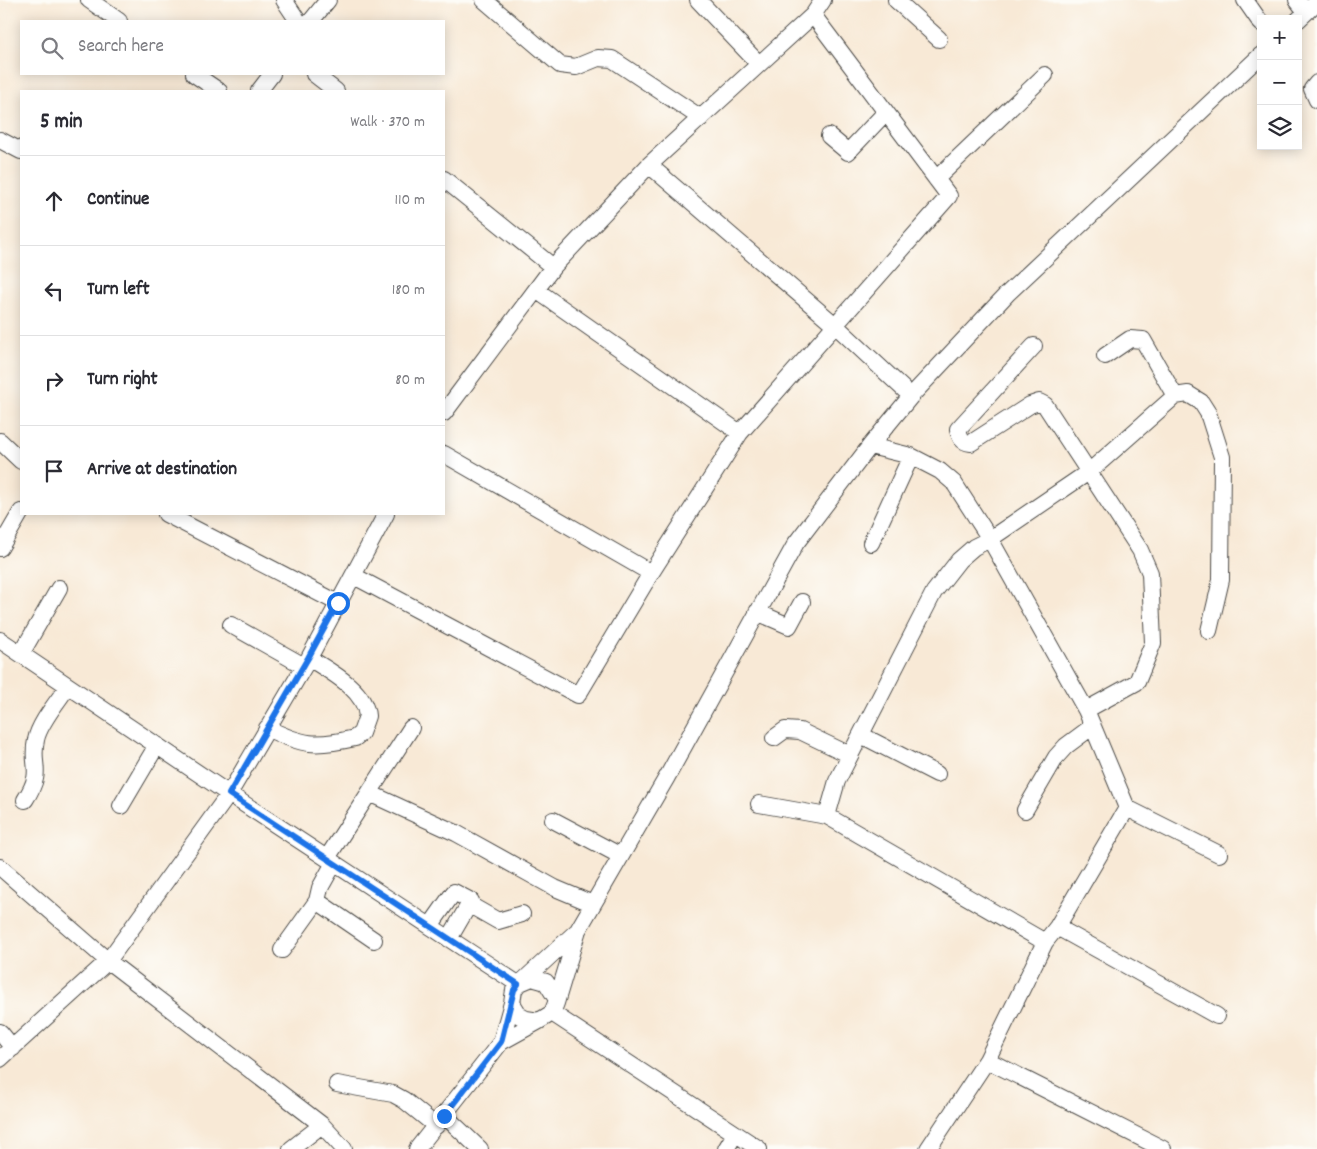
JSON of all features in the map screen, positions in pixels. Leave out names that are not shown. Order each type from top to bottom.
[{"type":"street","points":[[89,0],[119,20]]},
{"type":"street","points":[[284,0],[297,20]]},
{"type":"street","points":[[312,20],[328,0]]},
{"type":"street","points":[[484,0],[560,65],[576,67],[598,58],[612,59],[701,118]]},
{"type":"street","points":[[698,0],[759,64]]},
{"type":"street","points":[[445,412],[553,267],[649,165],[813,15],[823,0]]},
{"type":"street","points":[[896,0],[939,39]]},
{"type":"street","points":[[1245,0],[1257,18]]},
{"type":"street","points":[[354,576],[578,695],[651,572],[740,433],[949,196],[813,15]]},
{"type":"street","points":[[417,1149],[501,1042],[549,1010],[578,930],[756,612],[796,543],[870,446],[912,396],[1007,294],[1257,59]]},
{"type":"street","points":[[195,75],[218,90]]},
{"type":"street","points":[[260,90],[271,75]]},
{"type":"street","points":[[315,75],[335,90]]},
{"type":"street","points":[[936,179],[1045,75]]},
{"type":"street","points":[[1317,82],[1312,88],[1317,100]]},
{"type":"street","points":[[829,136],[848,152],[886,112]]},
{"type":"street","points":[[0,140],[20,150]]},
{"type":"street","points":[[649,165],[835,325],[912,396]]},
{"type":"street","points":[[445,180],[553,267]]},
{"type":"street","points":[[536,290],[740,433]]},
{"type":"street","points":[[1105,356],[1130,339],[1143,340],[1176,396]]},
{"type":"street","points":[[1034,346],[958,429],[960,438],[964,442],[970,443],[1039,402],[1045,405],[1140,550],[1150,573],[1153,643],[1137,682],[1086,710]]},
{"type":"street","points":[[827,816],[837,781],[934,592],[959,560],[974,547],[990,539],[1090,471],[1176,396],[1188,394],[1201,402],[1208,413],[1222,457],[1221,580],[1210,631]]},
{"type":"street","points":[[0,441],[20,460]]},
{"type":"street","points":[[870,446],[911,456],[940,471],[954,483],[990,539],[1086,710],[1127,808],[1219,854]]},
{"type":"street","points":[[445,455],[651,572]]},
{"type":"street","points":[[871,543],[911,456]]},
{"type":"street","points":[[0,548],[20,514]]},
{"type":"street","points":[[168,515],[338,603]]},
{"type":"street","points":[[0,1059],[108,961],[229,794],[306,662],[385,515]]},
{"type":"street","points":[[21,654],[58,588]]},
{"type":"street","points":[[756,612],[789,626],[802,602]]},
{"type":"street","points":[[231,625],[336,676],[361,700],[368,716],[360,733],[351,739],[311,745],[288,738],[267,728]]},
{"type":"street","points":[[0,640],[330,861],[521,982]]},
{"type":"street","points":[[25,800],[37,777],[35,746],[37,734],[68,686]]},
{"type":"street","points":[[1024,810],[1056,757],[1066,746],[1093,726]]},
{"type":"street","points":[[282,950],[317,901],[330,861],[369,793],[411,728]]},
{"type":"street","points":[[774,738],[785,730],[800,731],[850,756]]},
{"type":"street","points":[[861,735],[937,774]]},
{"type":"street","points":[[121,806],[157,745]]},
{"type":"street","points":[[369,793],[456,833],[555,888],[593,904]]},
{"type":"street","points":[[759,804],[827,816],[1045,942]]},
{"type":"street","points":[[928,1149],[987,1060],[1045,942],[1057,927],[1127,808]]},
{"type":"street","points":[[553,820],[621,856]]},
{"type":"street","points":[[0,867],[108,961],[322,1125],[344,1149]]},
{"type":"street","points":[[430,926],[454,892],[471,901],[449,938]]},
{"type":"street","points":[[317,901],[374,940]]},
{"type":"street","points":[[470,905],[498,921],[522,914]]},
{"type":"street","points":[[1057,927],[1217,1016]]},
{"type":"street","points":[[501,1042],[514,990],[578,930]]},
{"type":"street","points":[[521,982],[532,978],[546,982],[552,987],[549,1010]]},
{"type":"street","points":[[512,1003],[520,1016],[549,1010],[759,1149]]},
{"type":"street","points":[[0,1032],[13,1048]]},
{"type":"street","points":[[987,1060],[1163,1149]]},
{"type":"street","points":[[337,1084],[394,1094],[440,1121],[480,1149]]},
{"type":"street","points":[[291,1149],[322,1125]]},
{"type":"street","points":[[726,1149],[735,1134]]},
{"type":"route","points":[[338,603],[229,794],[518,984],[514,990],[501,1042],[444,1116]]}]
